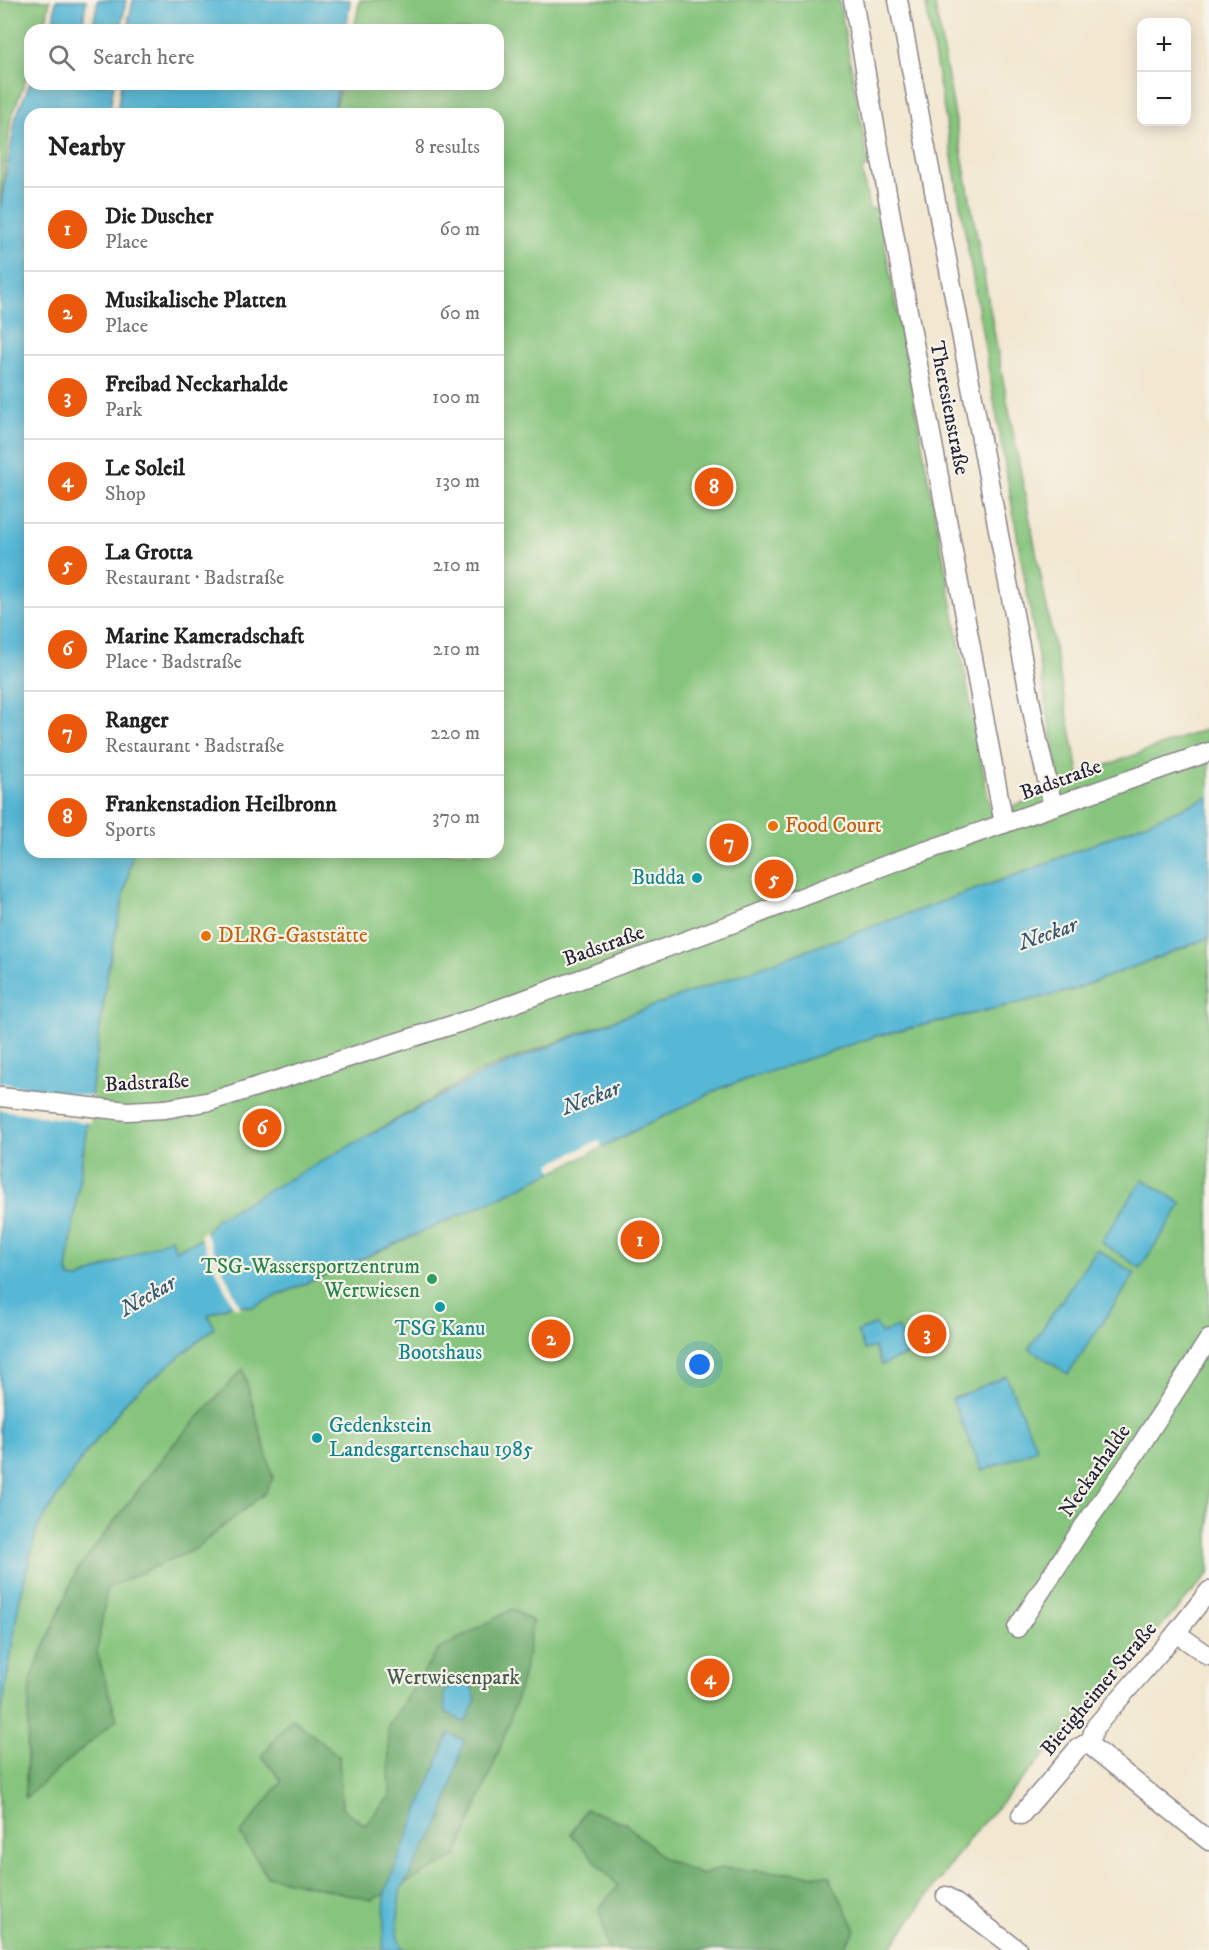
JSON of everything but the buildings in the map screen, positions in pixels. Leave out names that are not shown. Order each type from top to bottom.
[{"type":"street","name":"Theresienstraße","points":[[853,0],[903,284],[1004,824]]},
{"type":"street","name":"Theresienstraße","points":[[898,0],[1038,741],[1053,806]]},
{"type":"street","name":"Badstraße","points":[[0,1097],[127,1111],[176,1107],[211,1101],[471,1019],[894,862],[1209,752]]},
{"type":"street","name":"Neckarhalde","points":[[1017,1628],[1079,1533],[1131,1460],[1209,1339]]},
{"type":"street","name":"Bietigheimer Straße","points":[[1021,1815],[1078,1748],[1090,1741],[1095,1727],[1209,1591]]},
{"type":"street","points":[[1176,1633],[1209,1656]]},
{"type":"street","points":[[1090,1741],[1092,1747],[1209,1841]]},
{"type":"street","points":[[946,1896],[1018,1950]]},
{"type":"green space","points":[[0,0],[50,0],[45,24],[24,24],[24,83],[11,119],[0,209]]},
{"type":"green space","points":[[360,0],[839,0],[869,167],[862,169],[869,209],[878,208],[991,813],[1061,790],[925,0],[934,0],[1000,364],[1079,775],[1209,728],[1209,797],[1035,868],[620,1018],[479,1072],[326,1160],[216,1219],[201,1239],[176,1250],[170,1239],[78,1279],[69,1278],[67,1271],[108,969],[132,858],[504,858],[504,108],[335,108],[340,90],[504,90],[504,24],[355,24]]},
{"type":"green space","name":"Wertwiesenpark","points":[[1209,938],[1209,1574],[972,1835],[889,1950],[0,1950],[0,1722],[19,1602],[37,1528],[82,1458],[129,1398],[214,1328],[208,1315],[232,1304],[252,1307],[501,1197],[723,1087],[876,1036],[1070,991]]},
{"type":"green space","points":[[243,1369],[273,1478],[265,1493],[195,1549],[107,1588],[97,1653],[117,1719],[25,1798],[30,1681],[76,1572],[169,1449]]},
{"type":"green space","name":"Wertwiesenpark","points":[[512,1609],[532,1621],[522,1681],[503,1741],[456,1857],[372,1900],[267,1876],[240,1834],[282,1781],[261,1756],[292,1718],[339,1756],[342,1808],[365,1825],[390,1796],[388,1726],[438,1650]]},
{"type":"green space","points":[[586,1809],[625,1823],[663,1858],[702,1875],[721,1868],[829,1876],[856,1930],[842,1950],[608,1950],[599,1908],[618,1886],[571,1834]]},
{"type":"water","points":[[56,0],[86,0],[83,24],[53,24]]},
{"type":"water","points":[[98,0],[126,0],[122,24],[93,24]]},
{"type":"water","points":[[133,0],[350,0],[347,24],[129,24]]},
{"type":"water","name":"Neckar","points":[[27,90],[113,90],[110,108],[24,108],[24,858],[132,858],[108,969],[67,1271],[70,1278],[79,1279],[171,1238],[176,1250],[201,1239],[216,1219],[481,1074],[620,1018],[1035,868],[1209,797],[1209,938],[1070,991],[876,1036],[723,1087],[501,1197],[252,1307],[232,1304],[208,1315],[214,1328],[129,1398],[82,1458],[37,1528],[19,1602],[0,1722],[0,209],[16,117]]},
{"type":"water","points":[[120,90],[337,90],[335,108],[118,108]]},
{"type":"water","points":[[1143,1179],[1182,1204],[1140,1268],[1101,1242]]},
{"type":"water","points":[[1097,1249],[1135,1274],[1068,1374],[1029,1348]]},
{"type":"water","points":[[876,1324],[881,1334],[898,1327],[909,1354],[882,1365],[874,1347],[865,1350],[857,1332]]},
{"type":"water","points":[[1006,1376],[1037,1449],[982,1471],[952,1399]]},
{"type":"water","points":[[467,1677],[476,1699],[465,1723],[446,1712],[444,1694],[451,1681]]},
{"type":"water","points":[[449,1734],[464,1740],[442,1818],[400,1891],[397,1936],[404,1950],[383,1950],[385,1892]]},
{"type":"pier","points":[[0,1083],[94,1097],[90,1123],[0,1110]]},
{"type":"pier","points":[[599,1140],[602,1147],[553,1171],[550,1164]]},
{"type":"pier","points":[[204,1230],[241,1308],[234,1307],[232,1304],[200,1236]]},
{"type":"place","name":"Frankenstadion Heilbronn","points":[[714,487]]},
{"type":"place","name":"Food Court","points":[[773,826]]},
{"type":"place","name":"Ranger","points":[[729,843]]},
{"type":"place","name":"Budda","points":[[697,878]]},
{"type":"place","name":"La Grotta","points":[[774,879]]},
{"type":"place","name":"DLRG-Gaststätte","points":[[206,936]]},
{"type":"place","name":"Marine Kameradschaft","points":[[262,1128]]},
{"type":"place","name":"Die Duscher","points":[[640,1240]]},
{"type":"place","name":"TSG-Wassersportzentrum Wertwiesen","points":[[432,1279]]},
{"type":"place","name":"TSG Kanu Bootshaus","points":[[440,1307]]},
{"type":"place","name":"Freibad Neckarhalde","points":[[927,1334]]},
{"type":"place","name":"Musikalische Platten","points":[[551,1339]]},
{"type":"place","name":"Gedenkstein Landesgartenschau 1985","points":[[317,1438]]},
{"type":"place","name":"Le Soleil","points":[[710,1678]]}]
